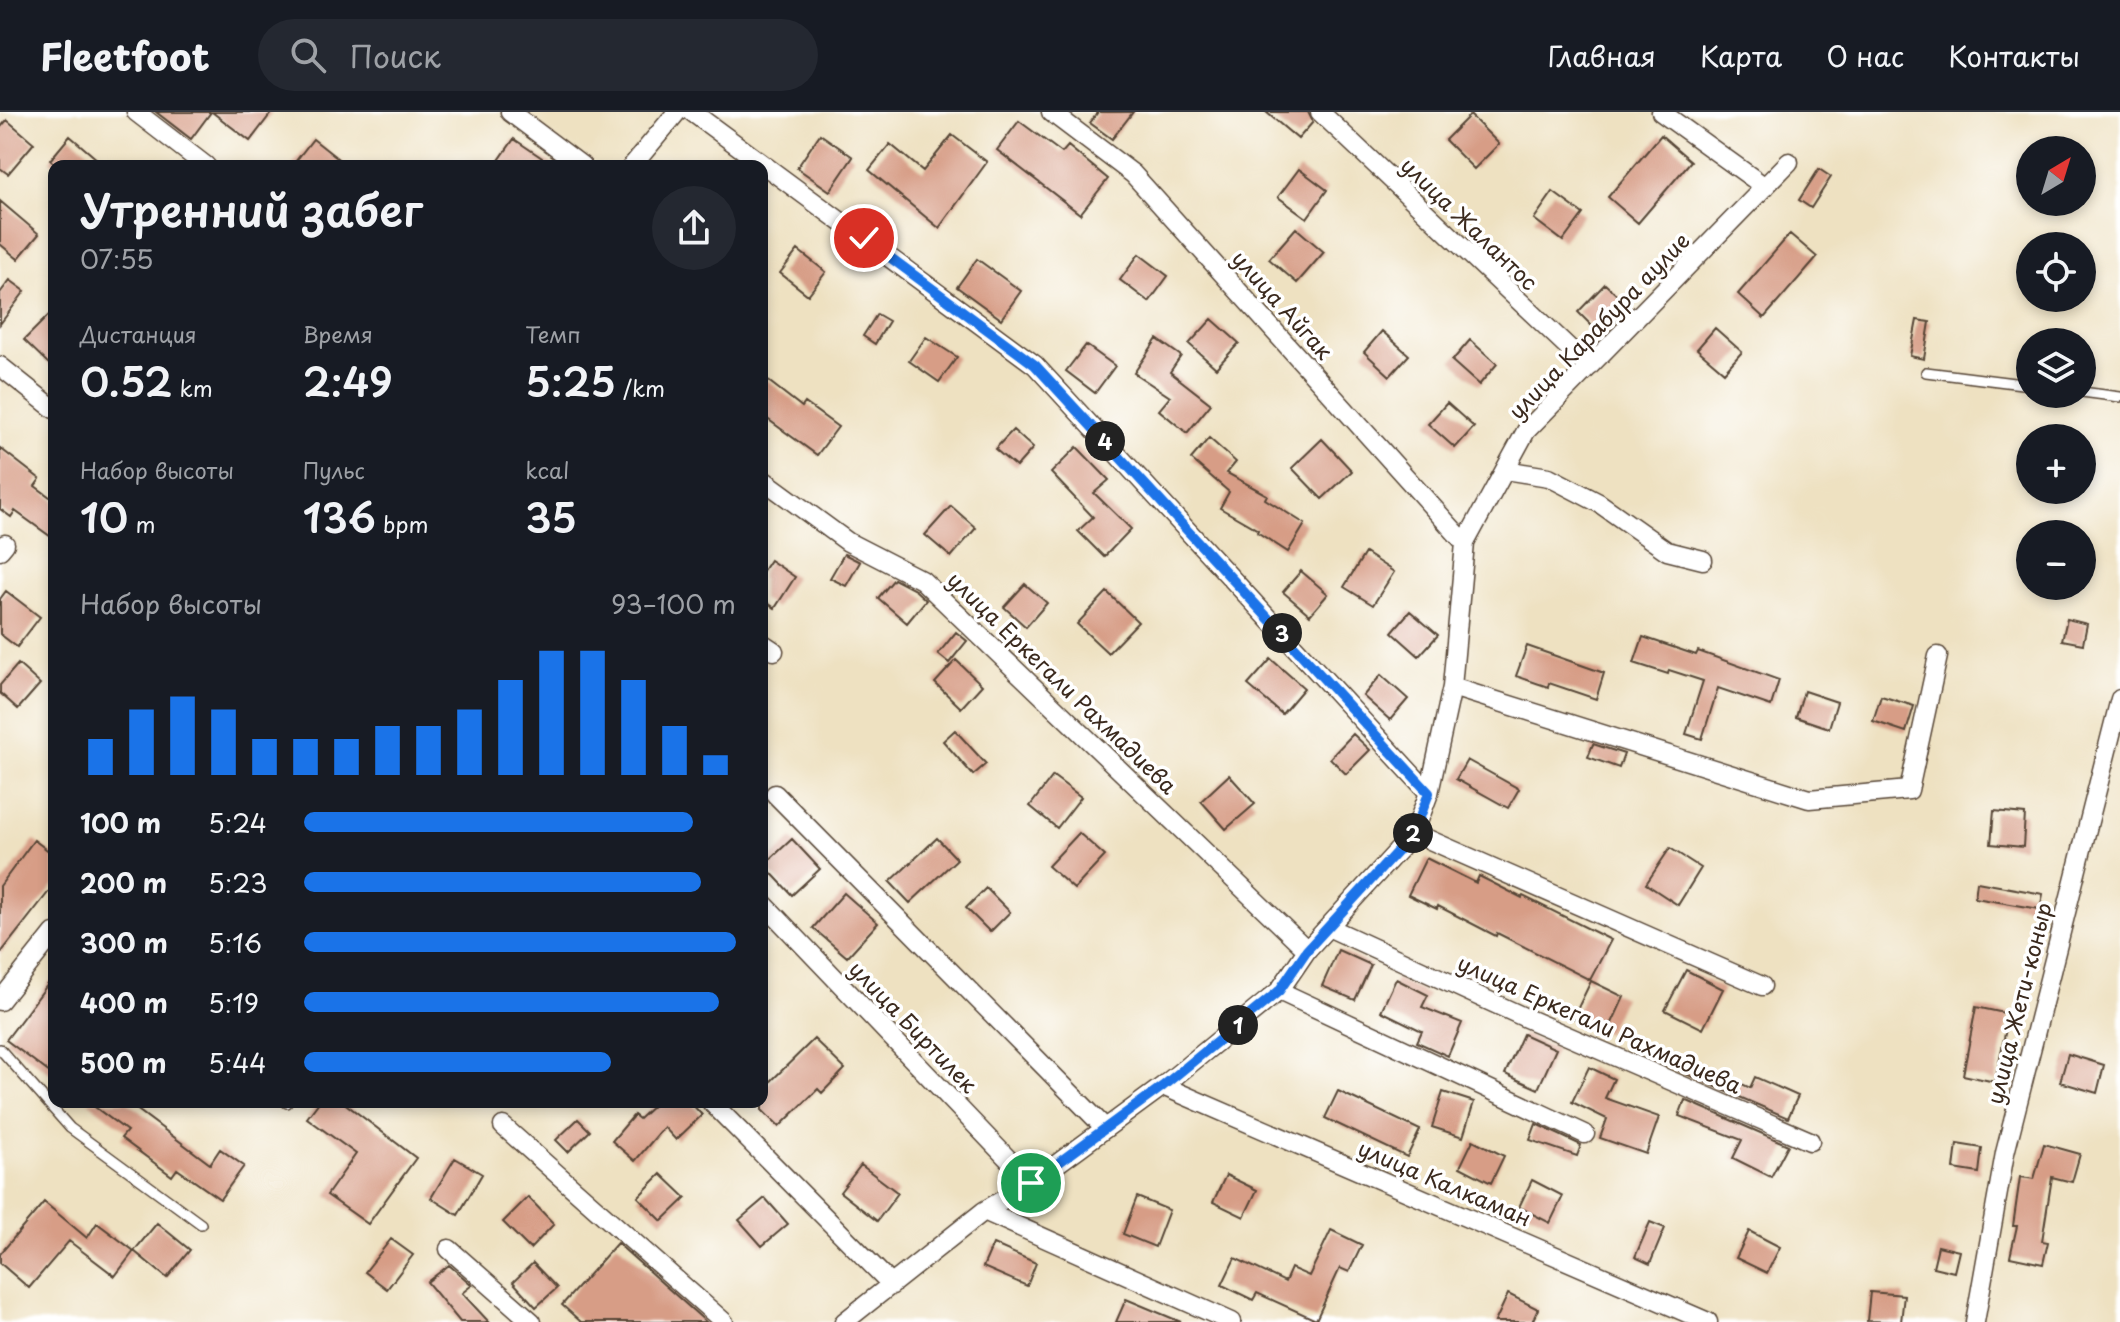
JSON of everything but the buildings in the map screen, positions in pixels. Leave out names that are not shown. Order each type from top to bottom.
[{"type":"street","points":[[136,112],[198,160]]},
{"type":"street","points":[[510,112],[574,160]]},
{"type":"street","points":[[637,160],[677,112]]},
{"type":"street","points":[[692,112],[757,160]]},
{"type":"street","name":"улица Айгак","points":[[1051,112],[1133,174],[1465,543]]},
{"type":"street","name":"улица Жалантос","points":[[1320,112],[1589,367]]},
{"type":"street","points":[[1661,112],[1765,187]]},
{"type":"street","name":"улица Карабура аулие","points":[[844,1322],[984,1211],[1031,1183],[1163,1086],[1279,991],[1307,950],[1414,833],[1429,793],[1452,687],[1465,543],[1526,431],[1789,162]]},
{"type":"street","points":[[768,168],[1035,365],[1429,793]]},
{"type":"street","points":[[0,366],[48,404]]},
{"type":"street","points":[[1505,470],[1549,477],[1599,503],[1667,551],[1703,560]]},
{"type":"street","name":"улица Еркегали Рахмадиева","points":[[768,483],[848,542],[922,580],[1307,950]]},
{"type":"street","points":[[1452,687],[1809,799],[1909,790],[1938,656]]},
{"type":"street","name":"улица Жети-коныр","points":[[1975,1322],[2005,1153],[2120,699]]},
{"type":"street","points":[[775,794],[1105,1128]]},
{"type":"street","points":[[1414,833],[1762,986]]},
{"type":"street","name":"улица Биртилек","points":[[768,908],[1031,1183]]},
{"type":"street","name":"улица Еркегали Рахмадиева","points":[[1328,927],[1526,1018],[1810,1141]]},
{"type":"street","points":[[0,1001],[48,944]]},
{"type":"street","points":[[1279,991],[1585,1134]]},
{"type":"street","name":"улица Калкаман","points":[[1163,1086],[1708,1322]]},
{"type":"street","points":[[717,1108],[892,1285]]},
{"type":"street","points":[[503,1126],[724,1322]]},
{"type":"street","points":[[984,1211],[1232,1322]]},
{"type":"street","points":[[449,1249],[532,1322]]},
{"type":"lane","points":[[1926,372],[2016,383]]},
{"type":"lane","points":[[2096,394],[2120,397]]},
{"type":"lane","points":[[0,1049],[48,1103]]},
{"type":"lane","points":[[52,1108],[70,1128],[201,1224]]},
{"type":"route","points":[[864,238],[1035,365],[1429,793],[1414,833],[1307,950],[1279,991],[1163,1086],[1031,1183]]}]
